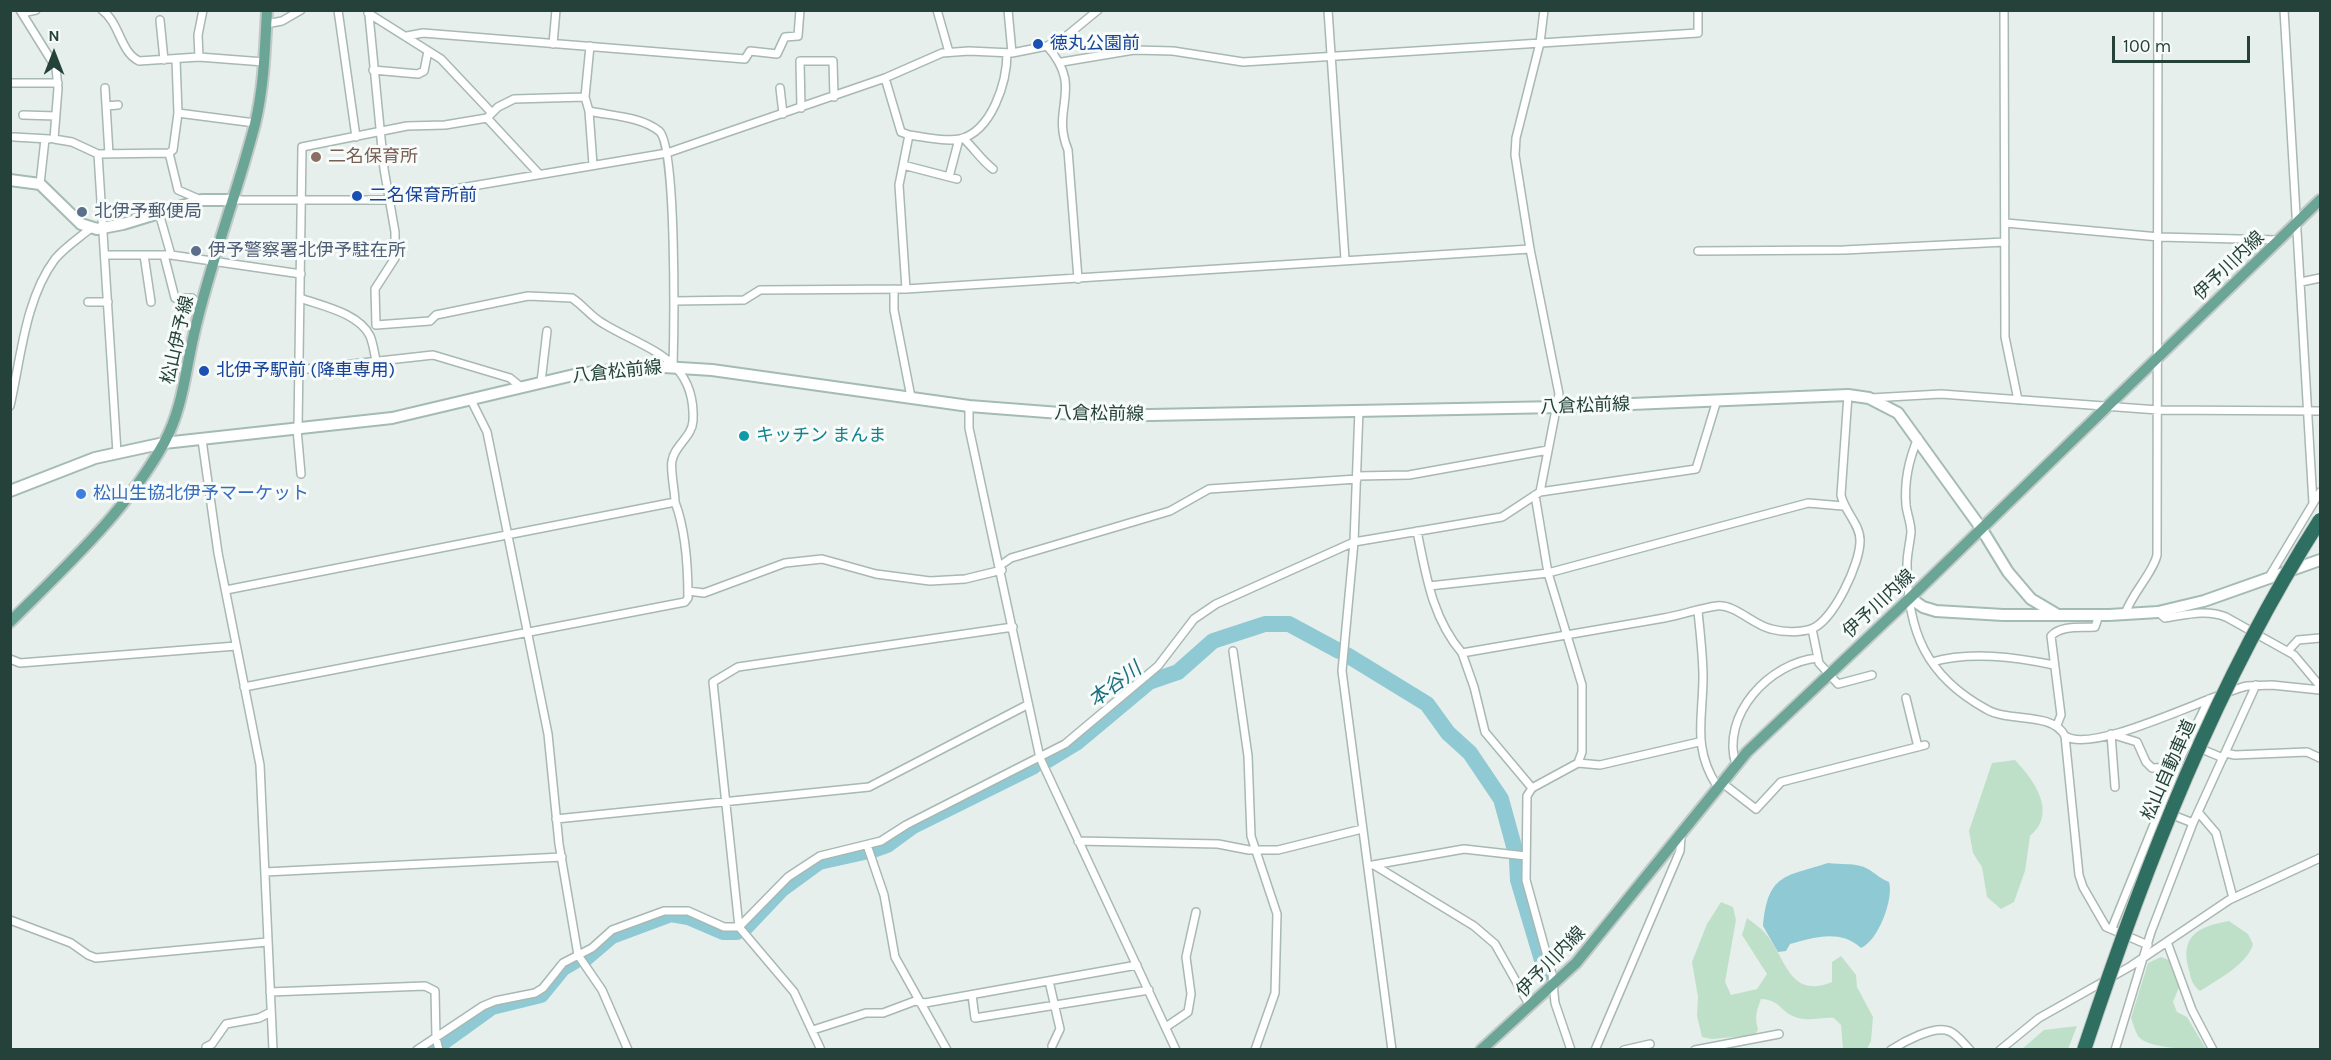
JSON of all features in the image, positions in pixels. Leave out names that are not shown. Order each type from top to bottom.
[{"type":"highway","name":"松山自動車道","points":[[2084,1050],[2139,890],[2193,761],[2238,665],[2320,520]]},
{"type":"main road","name":"松山伊予線","points":[[10,622],[111,520],[141,480],[164,443],[177,416],[213,263],[255,123],[264,62],[267,10]]},
{"type":"main road","points":[[10,180],[40,184],[81,224],[91,228],[103,229],[202,200],[231,200]]},
{"type":"main road","name":"伊予川内線","points":[[1481,1050],[1531,1007],[1596,941],[1736,765],[1828,673],[1910,598],[2320,200]]},
{"type":"main road","name":"八倉松前線","points":[[10,491],[71,466],[164,443],[392,418],[542,382],[623,367],[674,366],[969,406],[1099,416],[1559,407],[1848,395],[1869,398],[1898,413],[1918,438],[2021,588],[2044,608],[2058,615]]},
{"type":"main road","points":[[1910,598],[1923,607],[1936,611],[2002,615],[2099,615],[2158,612],[2204,602],[2320,560]]},
{"type":"street","points":[[36,10],[21,12],[53,62],[58,83],[54,139]]},
{"type":"street","points":[[102,10],[112,19],[134,59],[139,62],[199,57],[264,62]]},
{"type":"street","points":[[199,57],[198,35],[203,10]]},
{"type":"street","points":[[266,24],[282,21],[301,10]]},
{"type":"street","points":[[338,10],[356,137]]},
{"type":"street","points":[[553,44],[555,10]]},
{"type":"street","points":[[407,36],[423,33],[745,59],[750,51],[777,54],[785,37],[798,36],[800,10]]},
{"type":"street","points":[[937,10],[949,52]]},
{"type":"street","points":[[949,177],[961,139],[976,130],[990,115],[1002,85],[1010,53],[1008,10]]},
{"type":"street","points":[[231,200],[390,200],[667,153],[834,97],[885,78],[926,58],[949,52],[1010,53],[1047,46],[1064,38],[1098,10]]},
{"type":"street","points":[[1328,10],[1345,259]]},
{"type":"street","points":[[1544,10],[1540,43],[1516,138],[1515,155],[1530,249],[1554,362],[1559,407],[1537,493],[1548,573],[1582,685],[1582,752],[1578,763]]},
{"type":"street","points":[[1062,62],[1134,50],[1173,51],[1243,62],[1698,33],[1698,10]]},
{"type":"street","points":[[2004,10],[2005,337],[2018,400]]},
{"type":"street","points":[[2125,614],[2130,601],[2157,555],[2158,10]]},
{"type":"street","points":[[2284,10],[2313,502]]},
{"type":"street","points":[[368,13],[441,59],[538,174]]},
{"type":"street","points":[[368,13],[373,70],[395,224],[395,258],[375,289],[376,325],[370,336]]},
{"type":"street","points":[[160,20],[164,60]]},
{"type":"street","points":[[590,46],[585,98],[589,111],[593,165]]},
{"type":"street","points":[[1047,46],[1062,62],[1067,91],[1062,130],[1068,150],[1078,279]]},
{"type":"street","points":[[373,70],[418,74],[424,71],[428,51]]},
{"type":"street","points":[[14,137],[72,142],[98,154],[169,153],[173,150],[178,113],[176,60]]},
{"type":"street","points":[[801,108],[800,61],[833,61],[834,97]]},
{"type":"street","points":[[885,78],[896,107],[901,132],[909,135],[961,139],[976,150],[980,159],[993,169]]},
{"type":"street","points":[[10,83],[58,83]]},
{"type":"street","points":[[105,88],[109,154]]},
{"type":"street","points":[[780,88],[783,114]]},
{"type":"street","points":[[301,474],[297,429],[302,147],[407,126],[445,125],[489,115],[514,99],[585,98]]},
{"type":"street","points":[[106,106],[118,105]]},
{"type":"street","points":[[589,111],[629,118],[660,132],[667,153],[675,301],[674,366]]},
{"type":"street","points":[[178,113],[255,123]]},
{"type":"street","points":[[23,115],[56,116]]},
{"type":"street","points":[[906,290],[899,185],[909,135]]},
{"type":"street","points":[[40,184],[45,139]]},
{"type":"street","points":[[169,153],[177,190],[202,200]]},
{"type":"street","points":[[98,154],[117,453]]},
{"type":"street","points":[[903,165],[957,179]]},
{"type":"street","points":[[159,213],[175,298],[192,298],[196,302],[203,302]]},
{"type":"street","points":[[2006,223],[2159,237],[2280,240]]},
{"type":"street","points":[[10,406],[31,313],[41,280],[63,250],[91,228]]},
{"type":"street","points":[[1698,251],[1844,250],[2005,242]]},
{"type":"street","points":[[675,301],[744,300],[760,290],[906,290],[1345,259],[1530,249]]},
{"type":"street","points":[[106,255],[168,255],[301,274]]},
{"type":"street","points":[[144,255],[151,302]]},
{"type":"street","points":[[2301,282],[2320,278]]},
{"type":"street","points":[[894,290],[894,310],[911,397]]},
{"type":"street","points":[[244,687],[685,602],[688,591],[682,524],[675,502],[671,463],[692,429],[693,421],[688,389],[674,366],[663,354],[630,340],[592,317],[572,298],[560,296],[513,299],[436,315],[430,321],[376,325]]},
{"type":"street","points":[[300,298],[350,318],[370,336],[376,360]]},
{"type":"street","points":[[88,302],[108,302]]},
{"type":"street","points":[[542,382],[547,331]]},
{"type":"street","points":[[298,370],[346,367],[376,360],[433,355],[510,378],[521,387]]},
{"type":"street","points":[[1869,398],[1941,394],[2158,410],[2320,411]]},
{"type":"street","points":[[1462,653],[1724,606],[1752,623],[1772,630],[1788,632],[1812,629],[1828,615],[1856,567],[1859,533],[1843,506],[1841,487],[1848,395]]},
{"type":"street","points":[[471,400],[487,432],[548,734],[556,819],[578,956],[602,990],[628,1050]]},
{"type":"street","points":[[417,1050],[495,1000],[525,996],[543,988],[558,968],[612,930],[664,910],[688,911],[724,927],[739,927],[788,877],[807,864],[829,852],[882,841],[913,821],[1040,758],[1081,731],[1158,666],[1194,619],[1205,610],[1354,542],[1502,517],[1537,493],[1696,469],[1717,400]]},
{"type":"street","points":[[969,406],[969,428],[1001,567],[1027,705],[1040,758],[1176,1050]]},
{"type":"street","points":[[1359,410],[1354,542],[1342,671],[1362,829],[1371,866],[1392,1050]]},
{"type":"street","points":[[1918,438],[1908,465],[1906,495],[1911,531],[1907,562],[1910,598],[1921,646],[1932,662],[1960,691],[1987,710],[2000,715],[2058,726],[2065,736],[2079,874],[2083,887],[2106,927],[2148,945]]},
{"type":"street","points":[[202,440],[211,512],[260,765],[273,1050]]},
{"type":"street","points":[[688,591],[704,593],[785,563],[822,559],[876,574],[930,581],[965,579],[1001,567],[1011,558],[1170,511],[1209,489],[1357,477],[1409,476],[1548,450]]},
{"type":"street","points":[[2269,578],[2320,492]]},
{"type":"street","points":[[226,590],[675,502]]},
{"type":"street","points":[[1429,586],[1548,573],[1808,503],[1843,506]]},
{"type":"street","points":[[1417,531],[1429,586],[1443,627],[1462,653],[1474,687],[1485,732],[1532,788]]},
{"type":"street","points":[[1698,611],[1703,676],[1699,742],[1710,776],[1756,809],[1781,782],[1921,746],[1906,698]]},
{"type":"street","points":[[2158,612],[2165,618],[2216,613],[2288,651],[2320,688]]},
{"type":"street","points":[[2058,726],[2061,715],[2051,636],[2056,631],[2065,629],[2095,627],[2099,615]]},
{"type":"street","points":[[820,1050],[794,992],[739,927],[713,682],[723,673],[738,667],[1013,627]]},
{"type":"street","points":[[1812,629],[1822,668],[1838,684],[1872,675]]},
{"type":"street","points":[[2288,651],[2298,640],[2320,638]]},
{"type":"street","points":[[10,659],[20,663],[236,646]]},
{"type":"street","points":[[1233,651],[1248,756],[1251,836],[1274,898],[1278,939],[1275,993],[1254,1050]]},
{"type":"street","points":[[1932,662],[1956,657],[1992,657],[2054,665]]},
{"type":"street","points":[[1736,765],[1732,754],[1735,725],[1761,686],[1781,668],[1799,661],[1818,658]]},
{"type":"street","points":[[2065,736],[2080,741],[2111,734],[2239,688],[2256,685],[2320,688]]},
{"type":"street","points":[[2115,1049],[2148,945],[2193,823],[2256,685]]},
{"type":"street","points":[[2112,928],[2187,743],[2209,699]]},
{"type":"street","points":[[556,819],[869,786],[1027,705]]},
{"type":"street","points":[[2111,734],[2137,742],[2146,762],[2152,768],[2177,767]]},
{"type":"street","points":[[2111,734],[2115,787]]},
{"type":"street","points":[[1571,1050],[1555,1003],[1552,975],[1526,880],[1527,796],[1532,788],[1578,763],[1600,765],[1699,742]]},
{"type":"street","points":[[2187,743],[2224,756],[2307,752],[2320,758]]},
{"type":"street","points":[[2159,810],[2193,823]]},
{"type":"street","points":[[2198,812],[2216,833],[2233,898]]},
{"type":"street","points":[[1078,841],[1218,844],[1257,850],[1278,850],[1362,829]]},
{"type":"street","points":[[1595,1050],[1680,851],[1681,834]]},
{"type":"street","points":[[867,845],[884,895],[895,957],[947,1050]]},
{"type":"street","points":[[1371,866],[1464,849],[1526,856]]},
{"type":"street","points":[[265,872],[562,857]]},
{"type":"street","points":[[2000,1050],[2022,1030],[2144,958],[2233,898],[2320,858]]},
{"type":"street","points":[[1371,866],[1474,926],[1495,944],[1531,1007]]},
{"type":"street","points":[[1166,1027],[1188,1012],[1191,994],[1186,957],[1196,912]]},
{"type":"street","points":[[10,920],[71,943],[96,958],[267,942]]},
{"type":"street","points":[[2167,942],[2192,1010],[2213,1050]]},
{"type":"street","points":[[813,1030],[866,1013],[883,1013],[915,1001],[972,994],[1137,965]]},
{"type":"street","points":[[1049,981],[1060,1029],[1052,1046]]},
{"type":"street","points":[[270,992],[425,986],[435,991],[436,1038],[439,1050]]},
{"type":"street","points":[[972,994],[975,1018],[1149,990]]},
{"type":"street","points":[[206,1047],[212,1044],[226,1024],[259,1018],[271,1012]]},
{"type":"street","points":[[1891,1050],[1920,1035],[1942,1030],[1954,1034],[1970,1050]]},
{"type":"street","points":[[1695,1050],[1779,1034]]},
{"type":"street","points":[[1624,1050],[1650,1044]]},
{"type":"green space","points":[[2015,760],[2035,787],[2043,807],[2038,827],[2030,836],[2025,871],[2014,902],[2001,909],[1987,897],[1982,867],[1973,853],[1969,831],[1992,763]]},
{"type":"green space","points":[[1721,902],[1733,907],[1736,920],[1725,982],[1731,995],[1757,989],[1767,974],[1742,935],[1747,918],[1765,933],[1790,973],[1806,985],[1817,986],[1832,982],[1832,962],[1841,956],[1856,975],[1857,987],[1873,1017],[1871,1041],[1867,1049],[1843,1049],[1841,1025],[1834,1018],[1800,1018],[1790,1015],[1772,1001],[1761,999],[1756,1014],[1758,1029],[1755,1035],[1712,1039],[1702,1037],[1697,1016],[1698,997],[1692,962],[1707,924]]},
{"type":"green space","points":[[2229,921],[2248,934],[2253,944],[2239,965],[2200,991],[2191,979],[2189,970],[2187,949],[2189,941],[2209,926]]},
{"type":"green space","points":[[2161,957],[2171,961],[2179,987],[2173,1002],[2177,1012],[2187,1017],[2206,1049],[2159,1046],[2150,1044],[2137,1034],[2131,1018],[2148,963]]},
{"type":"green space","points":[[2077,1026],[2068,1049],[2022,1049],[2044,1030]]},
{"type":"water","points":[[1828,863],[1863,867],[1889,882],[1887,909],[1879,929],[1861,948],[1845,938],[1827,936],[1790,944],[1786,951],[1778,952],[1763,926],[1765,909],[1774,886],[1790,875]]},
{"type":"waterway","name":"本谷川","points":[[1048,760],[1076,743],[1149,682],[1178,672],[1213,641],[1265,624],[1289,624],[1339,651]]},
{"type":"waterway","name":"本谷川","points":[[1347,655],[1427,704],[1448,733],[1470,753],[1501,799],[1515,850]]},
{"type":"waterway","name":"本谷川","points":[[873,850],[887,845],[913,826],[1034,766]]},
{"type":"waterway","name":"本谷川","points":[[746,927],[782,889],[819,862],[864,852]]},
{"type":"waterway","name":"本谷川","points":[[1517,860],[1518,880],[1547,977]]},
{"type":"waterway","name":"本谷川","points":[[585,959],[612,936],[671,914],[688,917],[723,932],[737,932]]},
{"type":"waterway","name":"本谷川","points":[[442,1043],[492,1007],[541,995],[563,968],[575,961]]},
{"type":"waterway","name":"本谷川","points":[[425,1050],[431,1047]]},
{"type":"place","name":"徳丸公園前","points":[[1038,44]]},
{"type":"place","name":"二名保育所","points":[[316,157]]},
{"type":"place","name":"二名保育所前","points":[[357,196]]},
{"type":"place","name":"北伊予郵便局","points":[[82,212]]},
{"type":"place","name":"伊予警察署北伊予駐在所","points":[[196,251]]},
{"type":"place","name":"北伊予駅前 (降車専用)","points":[[204,371]]},
{"type":"place","name":"キッチン まんま","points":[[744,436]]},
{"type":"place","name":"松山生協北伊予マーケット","points":[[81,494]]}]
